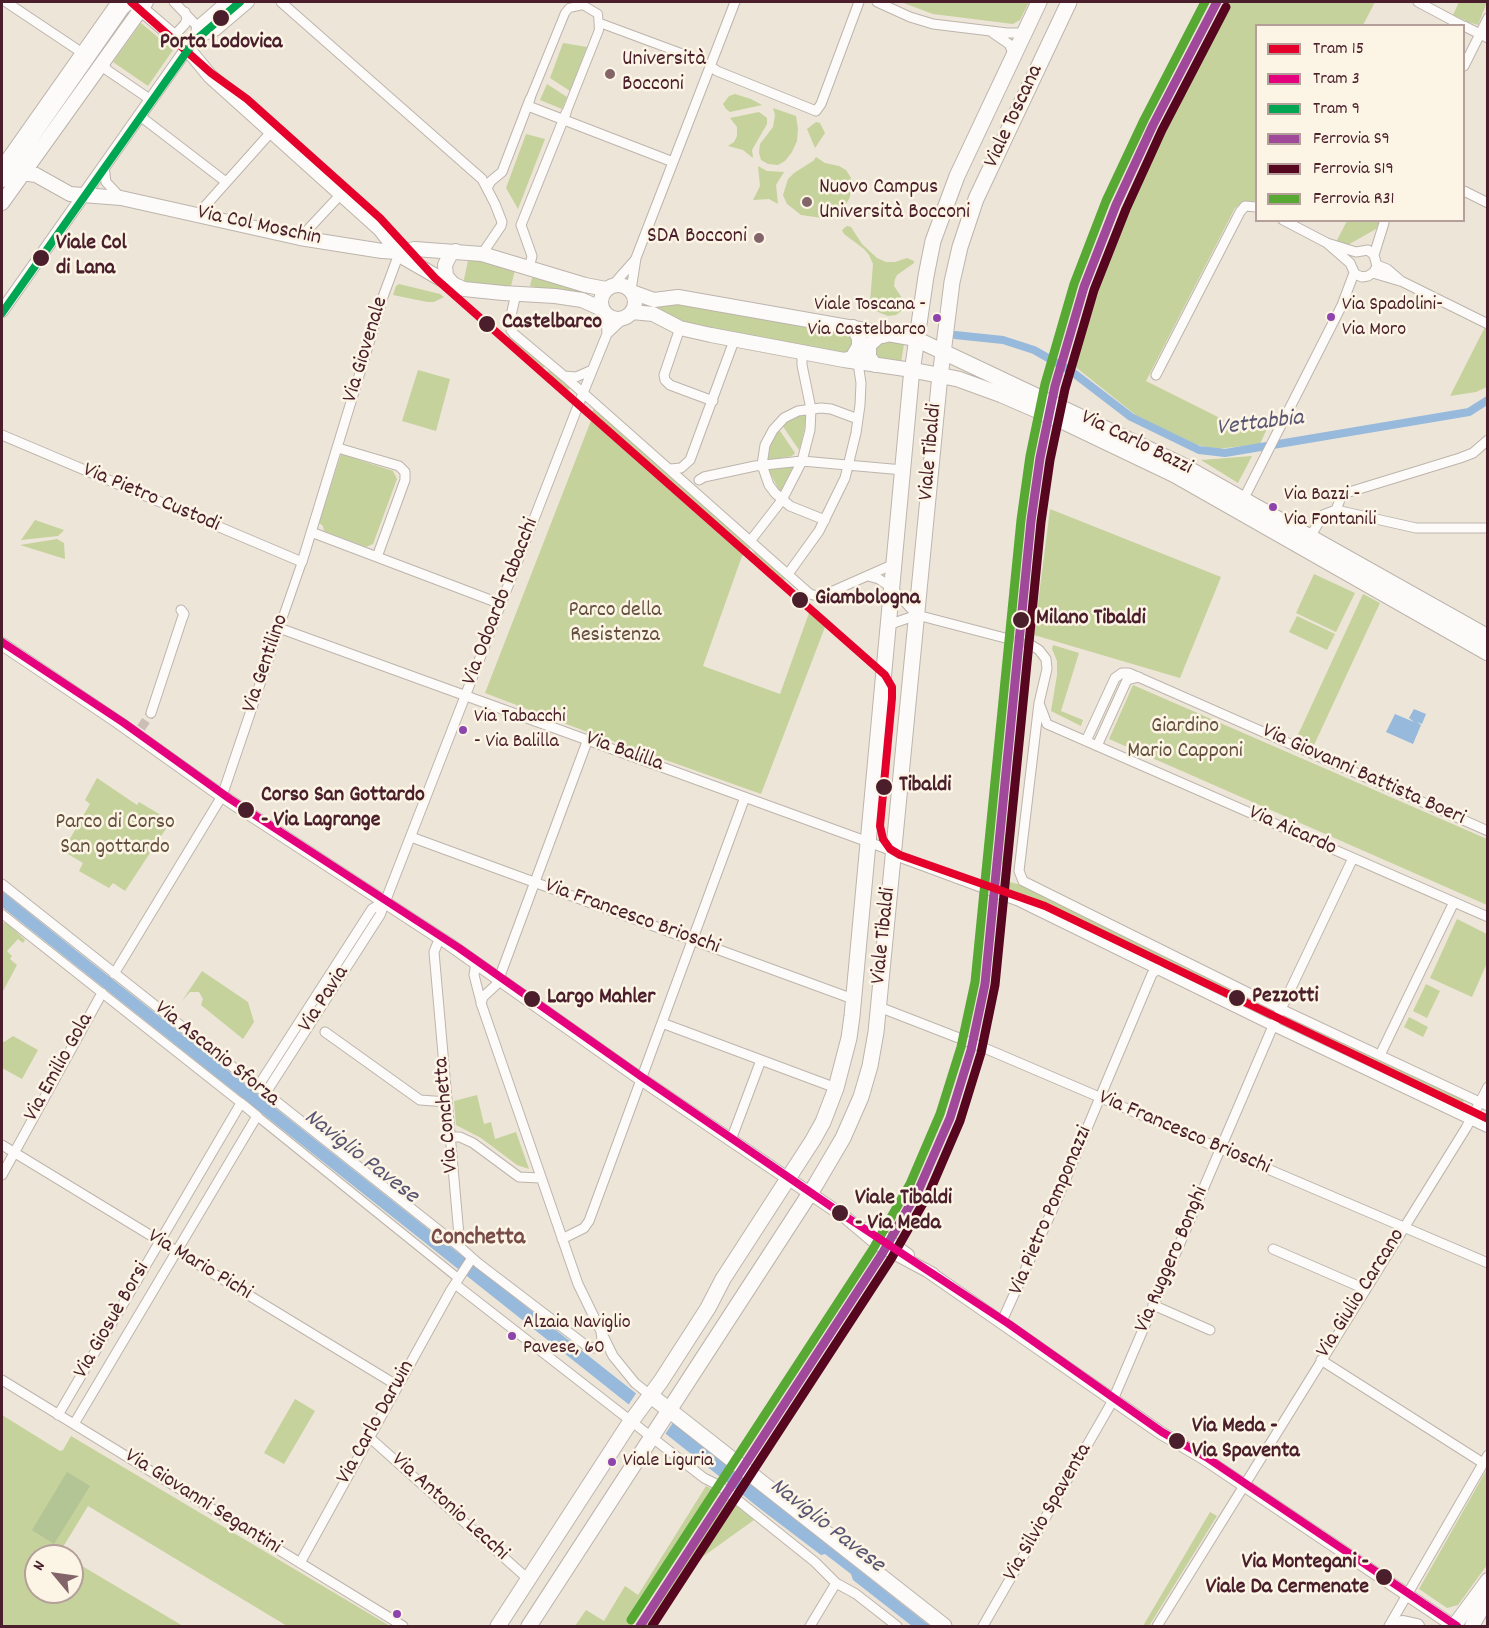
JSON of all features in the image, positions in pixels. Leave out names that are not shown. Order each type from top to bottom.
[{"type":"main road","name":"Viale Toscana","points":[[926,373],[933,241],[957,176],[1039,2]]},
{"type":"main road","name":"Viale Toscana","points":[[926,373],[929,345],[952,282],[967,224],[988,173],[1069,2]]},
{"type":"main road","points":[[3,171],[90,56],[137,3],[187,48],[210,76],[380,229],[398,252],[410,262],[453,285],[476,291],[578,299],[615,319],[655,307],[678,297],[853,327],[929,345]]},
{"type":"main road","points":[[2,203],[23,173],[90,56]]},
{"type":"main road","name":"Via Col Moschin","points":[[3,171],[41,177],[70,194],[121,198],[300,238],[398,252],[416,249],[482,254],[585,285],[610,287]]},
{"type":"main road","points":[[453,285],[446,276],[445,265],[450,255],[456,251]]},
{"type":"main road","points":[[519,293],[529,268]]},
{"type":"main road","points":[[604,312],[601,298],[610,287],[622,285],[655,307],[680,328],[851,362],[926,373]]},
{"type":"main road","points":[[628,315],[635,302],[631,291]]},
{"type":"main road","points":[[851,362],[859,346],[859,338],[853,327]]},
{"type":"main road","points":[[875,365],[869,357],[869,345],[878,337],[886,335]]},
{"type":"main road","name":"Via Carlo Bazzi","points":[[929,345],[1180,464],[1241,505],[1488,637]]},
{"type":"main road","points":[[971,383],[980,383],[984,380],[984,371]]},
{"type":"main road","name":"Via Carlo Bazzi","points":[[926,373],[971,383],[1073,426],[1241,505]]},
{"type":"main road","name":"Viale Tibaldi","points":[[633,1418],[708,1308],[723,1278],[788,1179],[823,1122],[836,1088],[849,1038],[903,470],[926,373]]},
{"type":"main road","name":"Viale Tibaldi","points":[[654,1434],[843,1138],[861,1097],[870,1066],[879,1007],[917,615],[926,373]]},
{"type":"main road","name":"Via Carlo Bazzi","points":[[1307,542],[1488,653]]},
{"type":"main road","points":[[649,1397],[944,1626]]},
{"type":"main road","points":[[498,1626],[633,1418]]},
{"type":"main road","points":[[529,1626],[654,1434]]},
{"type":"main road","points":[[1454,1626],[1488,1580]]},
{"type":"main road","points":[[1473,1624],[1488,1598]]},
{"type":"main road","points":[[1391,1626],[1403,1623],[1417,1626]]},
{"type":"street","points":[[6,2],[90,56],[151,100]]},
{"type":"street","points":[[90,56],[116,2]]},
{"type":"street","points":[[174,2],[200,28],[215,30],[248,2]]},
{"type":"street","points":[[2,311],[200,28],[227,2]]},
{"type":"street","points":[[281,2],[482,179],[502,222],[482,254]]},
{"type":"street","points":[[631,291],[636,258],[735,2]]},
{"type":"street","points":[[710,66],[723,74],[816,111],[821,104],[859,2]]},
{"type":"street","points":[[877,2],[921,21],[947,27],[1017,33],[1026,30]]},
{"type":"street","points":[[1418,2],[1459,24]]},
{"type":"street","points":[[487,188],[491,181],[502,172],[565,13],[575,4],[591,9],[598,14],[600,23],[598,35],[521,225],[532,256],[529,268]]},
{"type":"street","points":[[173,37],[185,24],[187,19],[185,12]]},
{"type":"street","points":[[1465,64],[1484,36],[1488,18]]},
{"type":"street","points":[[600,23],[681,56],[697,59]]},
{"type":"street","points":[[1465,27],[1484,36]]},
{"type":"street","points":[[615,40],[620,30]]},
{"type":"street","points":[[988,31],[1006,41],[1012,48],[1014,56]]},
{"type":"street","points":[[631,44],[634,35]]},
{"type":"street","points":[[529,103],[673,162]]},
{"type":"street","points":[[140,116],[226,182]]},
{"type":"street","points":[[203,215],[204,208],[272,131]]},
{"type":"street","points":[[104,166],[106,182],[121,198]]},
{"type":"street","points":[[1465,192],[1488,203]]},
{"type":"street","points":[[300,238],[341,194]]},
{"type":"street","points":[[1156,375],[1240,212],[1245,206],[1255,207]]},
{"type":"street","points":[[1286,222],[1327,243],[1369,259],[1401,281],[1488,324]]},
{"type":"street","points":[[1241,505],[1342,305],[1369,259],[1384,222]]},
{"type":"street","points":[[501,225],[521,225]]},
{"type":"street","points":[[366,248],[377,240],[380,229]]},
{"type":"street","points":[[1327,243],[1350,263],[1358,275]]},
{"type":"street","name":"Via Giovenale","points":[[311,532],[398,252]]},
{"type":"street","points":[[610,287],[625,274],[636,258]]},
{"type":"street","points":[[1350,263],[1369,259]]},
{"type":"street","points":[[519,293],[515,298],[510,320],[511,330],[810,594],[817,596],[894,564]]},
{"type":"street","name":"Via Odoardo Tabacchi","points":[[604,312],[607,334]]},
{"type":"street","name":"Via Odoardo Tabacchi","points":[[384,902],[592,370],[607,334],[628,315]]},
{"type":"street","points":[[680,328],[664,375],[666,381],[669,385],[713,401]]},
{"type":"street","points":[[670,470],[686,465],[693,454],[735,338]]},
{"type":"street","points":[[751,540],[782,500],[802,461],[810,430],[811,409],[802,365],[802,352]]},
{"type":"street","points":[[788,574],[825,520],[839,493],[849,464],[858,419],[861,383],[851,362]]},
{"type":"street","points":[[564,376],[576,377],[592,370]]},
{"type":"street","points":[[825,520],[799,510],[782,500],[769,485],[762,465],[765,445],[773,430],[789,414],[811,409],[831,410],[858,419]]},
{"type":"street","name":"Via Pietro Custodi","points":[[2,435],[302,562]]},
{"type":"street","points":[[1336,510],[1341,497],[1346,493],[1460,458],[1473,453],[1488,440]]},
{"type":"street","points":[[338,448],[399,466],[405,472],[405,480],[377,557]]},
{"type":"street","points":[[693,454],[693,468],[699,480],[699,495]]},
{"type":"street","points":[[699,480],[762,465],[802,461],[903,470]]},
{"type":"street","points":[[1307,542],[1323,515],[1336,510],[1416,528],[1488,528]]},
{"type":"street","points":[[311,532],[501,604]]},
{"type":"street","name":"Via Gentilino","points":[[114,974],[222,796],[311,532]]},
{"type":"street","points":[[868,576],[879,579],[892,588],[917,615],[1005,638]]},
{"type":"street","points":[[151,713],[184,614],[181,610]]},
{"type":"street","points":[[888,625],[917,615]]},
{"type":"street","name":"Via Balilla","points":[[279,628],[893,851],[902,858],[1018,901],[1488,1128]]},
{"type":"street","points":[[2,644],[139,731],[222,796],[440,937],[642,1079],[845,1217],[889,1252],[933,1274],[1113,1400],[1454,1626]]},
{"type":"street","points":[[1031,645],[1039,650],[1046,660],[1047,669],[1039,703],[1019,871],[1023,881],[1281,1009],[1484,1104]]},
{"type":"street","points":[[1086,741],[1115,678],[1122,673],[1139,677]]},
{"type":"street","points":[[1097,746],[1127,680],[1139,677]]},
{"type":"street","name":"Via Giovanni Battista Boeri","points":[[1139,677],[1488,831]]},
{"type":"street","points":[[1035,737],[1037,731],[1047,724],[1039,703]]},
{"type":"street","name":"Via Aicardo","points":[[1047,724],[1488,917]]},
{"type":"street","points":[[481,1004],[483,998],[497,984],[588,739]]},
{"type":"street","points":[[562,1239],[584,1228],[589,1221],[745,797]]},
{"type":"street","name":"Via Francesco Brioschi","points":[[411,837],[853,999]]},
{"type":"street","name":"Via Ruggero Bonghi","points":[[1113,1400],[1273,1026],[1353,858]]},
{"type":"street","name":"Via Ascanio Sforza","points":[[2,884],[460,1247]]},
{"type":"street","name":"Via Pavia","points":[[261,1091],[360,936],[372,909],[384,902]]},
{"type":"street","points":[[1380,1055],[1454,902]]},
{"type":"street","points":[[2,914],[654,1434],[703,1478],[726,1490],[815,1562],[836,1583],[856,1594],[897,1626]]},
{"type":"street","name":"Via Conchetta","points":[[440,937],[434,952],[460,1247]]},
{"type":"street","points":[[476,962],[474,975],[481,1004],[578,1284],[613,1356],[649,1397]]},
{"type":"street","name":"Via Pietro Pomponazzi","points":[[1002,1321],[1008,1313],[1152,974],[1158,969]]},
{"type":"street","name":"Via Emilio Gola","points":[[2,1175],[102,993]]},
{"type":"street","name":"Via Francesco Brioschi","points":[[879,1007],[975,1044],[1488,1263]]},
{"type":"street","points":[[662,1023],[836,1088]]},
{"type":"street","points":[[325,1032],[420,1100],[447,1102]]},
{"type":"street","points":[[731,1140],[761,1060]]},
{"type":"street","name":"Via Giulio Carcano","points":[[1157,1626],[1471,1119],[1484,1104],[1488,1087]]},
{"type":"street","name":"Via Giosuè Borsi","points":[[58,1415],[241,1103]]},
{"type":"street","name":"Via Giosuè Borsi","points":[[74,1424],[257,1116]]},
{"type":"street","points":[[450,1137],[460,1137],[473,1143],[519,1177],[540,1178]]},
{"type":"street","name":"Via Mario Pichi","points":[[2,1145],[398,1386]]},
{"type":"street","points":[[460,1247],[470,1260],[588,1347],[599,1346],[602,1340],[601,1332]]},
{"type":"street","points":[[1273,1249],[1365,1289]]},
{"type":"street","points":[[458,1279],[470,1260]]},
{"type":"street","name":"Via Carlo Darwin","points":[[300,1563],[458,1279]]},
{"type":"street","points":[[1154,1305],[1210,1330]]},
{"type":"street","points":[[1321,1360],[1486,1459],[1391,1626]]},
{"type":"street","name":"Via Giovanni Segantini","points":[[2,1380],[403,1626]]},
{"type":"street","name":"Via Silvio Spaventa","points":[[983,1626],[1113,1400]]},
{"type":"street","name":"Via Antonio Lecchi","points":[[369,1437],[528,1579]]},
{"type":"street","points":[[810,1626],[836,1583]]},
{"type":"green space","points":[[901,2],[1029,2],[1020,20],[1013,24],[933,14]]},
{"type":"green space","points":[[1228,2],[1375,2],[1364,24],[1255,24],[1255,202],[1247,201],[1235,208],[1146,381],[1240,428],[1269,424],[1260,444],[1217,449],[1197,445],[1137,416],[1073,365],[1099,282],[1147,169]]},
{"type":"green space","points":[[1459,2],[1487,2],[1478,25],[1453,15]]},
{"type":"green space","points":[[141,23],[173,50],[148,86],[113,62]]},
{"type":"green space","points":[[563,43],[587,47],[570,91],[550,78]]},
{"type":"green space","points":[[547,84],[567,97],[562,109],[540,100]]},
{"type":"green space","points":[[735,94],[762,105],[730,112],[723,104],[729,96]]},
{"type":"green space","points":[[773,108],[796,116],[798,129],[797,141],[792,152],[785,161],[778,165],[768,164],[761,160],[759,153],[760,144],[773,127],[775,115]]},
{"type":"green space","points":[[759,112],[767,118],[767,124],[752,150],[753,158],[743,150],[728,146],[737,136],[737,127],[730,118]]},
{"type":"green space","points":[[816,122],[820,123],[825,133],[815,148],[807,129]]},
{"type":"green space","points":[[526,134],[545,139],[518,209],[506,188]]},
{"type":"green space","points":[[816,157],[825,163],[846,170],[851,178],[850,197],[845,206],[835,215],[822,218],[801,215],[787,204],[783,195],[788,179]]},
{"type":"green space","points":[[758,166],[767,171],[784,172],[776,185],[778,204],[769,199],[753,200],[760,186]]},
{"type":"green space","points":[[1346,222],[1380,222],[1376,229],[1346,246],[1336,242]]},
{"type":"green space","points":[[847,226],[851,227],[862,244],[877,258],[886,262],[907,258],[914,261],[895,279],[894,286],[906,304],[905,308],[896,315],[888,316],[878,312],[870,303],[873,264],[864,249],[844,234],[842,230]]},
{"type":"green space","points":[[469,256],[515,270],[511,286],[503,288],[463,284]]},
{"type":"green space","points":[[533,274],[581,289],[582,292],[580,295],[530,286]]},
{"type":"green space","points":[[399,284],[444,297],[434,302],[427,302],[393,295]]},
{"type":"green space","points":[[676,301],[852,333],[856,338],[849,355],[682,323],[657,309],[657,306]]},
{"type":"green space","points":[[1487,323],[1487,387],[1476,392],[1450,396]]},
{"type":"green space","points":[[510,335],[545,366],[539,373],[504,342]]},
{"type":"green space","points":[[883,340],[904,344],[901,363],[878,359],[874,356],[873,348]]},
{"type":"green space","points":[[418,370],[450,379],[436,431],[402,421]]},
{"type":"green space","points":[[549,370],[570,388],[563,395],[543,377]]},
{"type":"green space","name":"Parco della Resistenza","points":[[594,409],[752,546],[742,556],[703,666],[780,694],[809,613],[825,627],[761,794],[485,693],[592,418],[589,415]]},
{"type":"green space","points":[[808,412],[799,450],[782,425],[789,418]]},
{"type":"green space","points":[[778,428],[795,453],[792,456],[765,461],[766,451]]},
{"type":"green space","points":[[341,454],[393,471],[397,479],[373,544],[366,547],[324,531],[323,526],[319,523]]},
{"type":"green space","points":[[1252,456],[1238,483],[1201,460]]},
{"type":"green space","points":[[794,466],[781,490],[779,490],[768,469]]},
{"type":"green space","points":[[1050,509],[1221,577],[1180,678],[1034,635]]},
{"type":"green space","points":[[35,520],[64,530],[58,536],[21,540]]},
{"type":"green space","points":[[57,539],[64,543],[65,559],[20,545]]},
{"type":"green space","points":[[756,550],[787,577],[781,584],[750,558]]},
{"type":"green space","points":[[1314,574],[1355,593],[1336,632],[1296,613]]},
{"type":"green space","points":[[1363,594],[1380,603],[1314,745],[1297,737]]},
{"type":"green space","points":[[1297,616],[1335,634],[1327,650],[1289,632]]},
{"type":"green space","points":[[1053,645],[1079,653],[1061,711],[1083,720],[1081,726],[1051,711],[1057,675],[1057,661],[1052,649]]},
{"type":"green space","name":"Giardino Mario Capponi","points":[[1133,685],[1487,839],[1487,905],[1109,739]]},
{"type":"green space","points":[[1021,708],[1025,710],[1009,864],[1002,864],[1010,788],[1013,788]]},
{"type":"green space","name":"Parco di Corso San gottardo","points":[[97,778],[137,805],[139,802],[171,821],[125,891],[113,883],[109,888],[79,871],[83,863],[63,851],[90,804],[85,800]]},
{"type":"green space","points":[[1009,882],[1022,885],[1268,1007],[1264,1015],[1009,893]]},
{"type":"green space","points":[[1457,919],[1487,934],[1487,963],[1472,997],[1430,978]]},
{"type":"green space","points":[[5,921],[25,940],[23,943],[18,939],[7,951],[12,956],[10,959],[17,965],[2,993],[2,925]]},
{"type":"green space","points":[[202,971],[248,1002],[254,1022],[243,1039],[201,1005],[203,999],[199,992],[190,992],[182,1001]]},
{"type":"green space","points":[[1426,984],[1440,991],[1427,1018],[1413,1011]]},
{"type":"green space","points":[[1290,1016],[1465,1098],[1460,1109],[1329,1047],[1330,1044],[1287,1023]]},
{"type":"green space","points":[[1409,1017],[1428,1027],[1423,1037],[1404,1027]]},
{"type":"green space","points":[[13,1036],[38,1050],[22,1079],[2,1068],[2,1040],[4,1042]]},
{"type":"green space","points":[[477,1095],[484,1124],[491,1122],[495,1139],[516,1132],[529,1169],[517,1165],[481,1138],[456,1125],[454,1101]]},
{"type":"green space","points":[[295,1399],[315,1411],[284,1464],[264,1453]]},
{"type":"green space","points":[[2,1415],[60,1451],[63,1450],[71,1436],[390,1626],[287,1626],[88,1506],[65,1544],[24,1544],[24,1604],[84,1604],[84,1567],[183,1626],[2,1626]]},
{"type":"green space","points":[[1487,1469],[1487,1565],[1458,1605],[1447,1608],[1419,1589]]},
{"type":"green space","points":[[67,1472],[90,1486],[54,1544],[32,1530]]},
{"type":"green space","points":[[706,1486],[718,1492],[632,1626],[575,1626],[586,1610],[604,1621],[625,1586],[638,1595]]},
{"type":"green space","points":[[728,1499],[754,1520],[701,1558],[656,1626],[644,1626]]},
{"type":"green space","points":[[1210,1512],[1217,1516],[1149,1626],[1143,1626]]},
{"type":"water","points":[[1414,709],[1426,714],[1422,724],[1417,722],[1421,725],[1413,744],[1386,732],[1395,714],[1414,722],[1409,718]]},
{"type":"water","points":[[2,891],[930,1626],[912,1626],[853,1580],[851,1574],[825,1554],[821,1555],[763,1511],[2,907]]},
{"type":"pier","points":[[637,1392],[674,1421],[664,1436],[627,1407]]},
{"type":"waterway","name":"Vettabbia","points":[[955,335],[1003,340],[1034,350],[1071,371],[1131,417],[1199,450],[1225,453],[1469,412],[1488,400]]},
{"type":"tunnel","points":[[1005,638],[1031,645]]},
{"type":"tunnel","points":[[141,728],[151,713]]},
{"type":"tram line","name":"15","points":[[131,2],[211,73],[247,99],[380,218],[435,278],[885,675],[892,687],[892,698],[880,826],[883,839],[890,849],[900,855],[1045,906],[1488,1119]]},
{"type":"tram line","name":"9","points":[[2,313],[188,50],[198,38],[240,2]]},
{"type":"tram line","name":"3","points":[[2,642],[124,723],[230,799],[459,948],[642,1077],[848,1218],[1009,1324],[1162,1432],[1206,1457],[1457,1626]]},
{"type":"rail line","name":"R31","points":[[631,1620],[873,1249],[910,1184],[940,1114],[961,1047],[975,982],[1021,520],[1030,456],[1045,384],[1074,284],[1106,201],[1144,120],[1205,2]]},
{"type":"rail line","name":"S9","points":[[640,1626],[882,1254],[919,1189],[950,1118],[971,1050],[985,984],[1031,521],[1040,458],[1055,386],[1084,287],[1116,205],[1153,125],[1217,2]]},
{"type":"rail line","name":"S19","points":[[652,1626],[891,1259],[929,1193],[960,1121],[981,1053],[995,985],[1041,522],[1050,460],[1065,389],[1094,290],[1126,209],[1162,130],[1226,7]]},
{"type":"place","name":"Porta Lodovica","points":[[221,18]]},
{"type":"place","name":"Università Bocconi","points":[[610,74]]},
{"type":"place","name":"Nuovo Campus Università Bocconi","points":[[807,202]]},
{"type":"place","name":"SDA Bocconi","points":[[759,238]]},
{"type":"place","name":"Viale Col di Lana","points":[[41,258]]},
{"type":"place","name":"Via Spadolini- Via Moro","points":[[1331,317]]},
{"type":"place","name":"Viale Toscana - Via Castelbarco","points":[[937,318]]},
{"type":"place","name":"Castelbarco","points":[[487,324]]},
{"type":"place","name":"Via Bazzi - Via Fontanili","points":[[1273,507]]},
{"type":"place","name":"Giambologna","points":[[800,600]]},
{"type":"place","name":"Milano Tibaldi","points":[[1021,620]]},
{"type":"place","name":"Via Tabacchi - Via Balilla","points":[[463,730]]},
{"type":"place","name":"Tibaldi","points":[[884,787]]},
{"type":"place","name":"Corso San Gottardo - Via Lagrange","points":[[246,810]]},
{"type":"place","name":"Pezzotti","points":[[1237,998]]},
{"type":"place","name":"Largo Mahler","points":[[532,999]]},
{"type":"place","name":"Viale Tibaldi - Via Meda","points":[[840,1213]]},
{"type":"place","name":"Alzaia Naviglio Pavese, 60","points":[[512,1336]]},
{"type":"place","name":"Via Meda - Via Spaventa","points":[[1177,1441]]},
{"type":"place","name":"Viale Liguria","points":[[612,1462]]},
{"type":"place","name":"Via Montegani - Viale Da Cermenate","points":[[1384,1577]]},
{"type":"district","name":"Conchetta","points":[[478,1240]]},
{"type":"water label","name":"Naviglio Pavese","points":[[360,1158]]},
{"type":"water label","name":"Naviglio Pavese","points":[[826,1527]]}]
